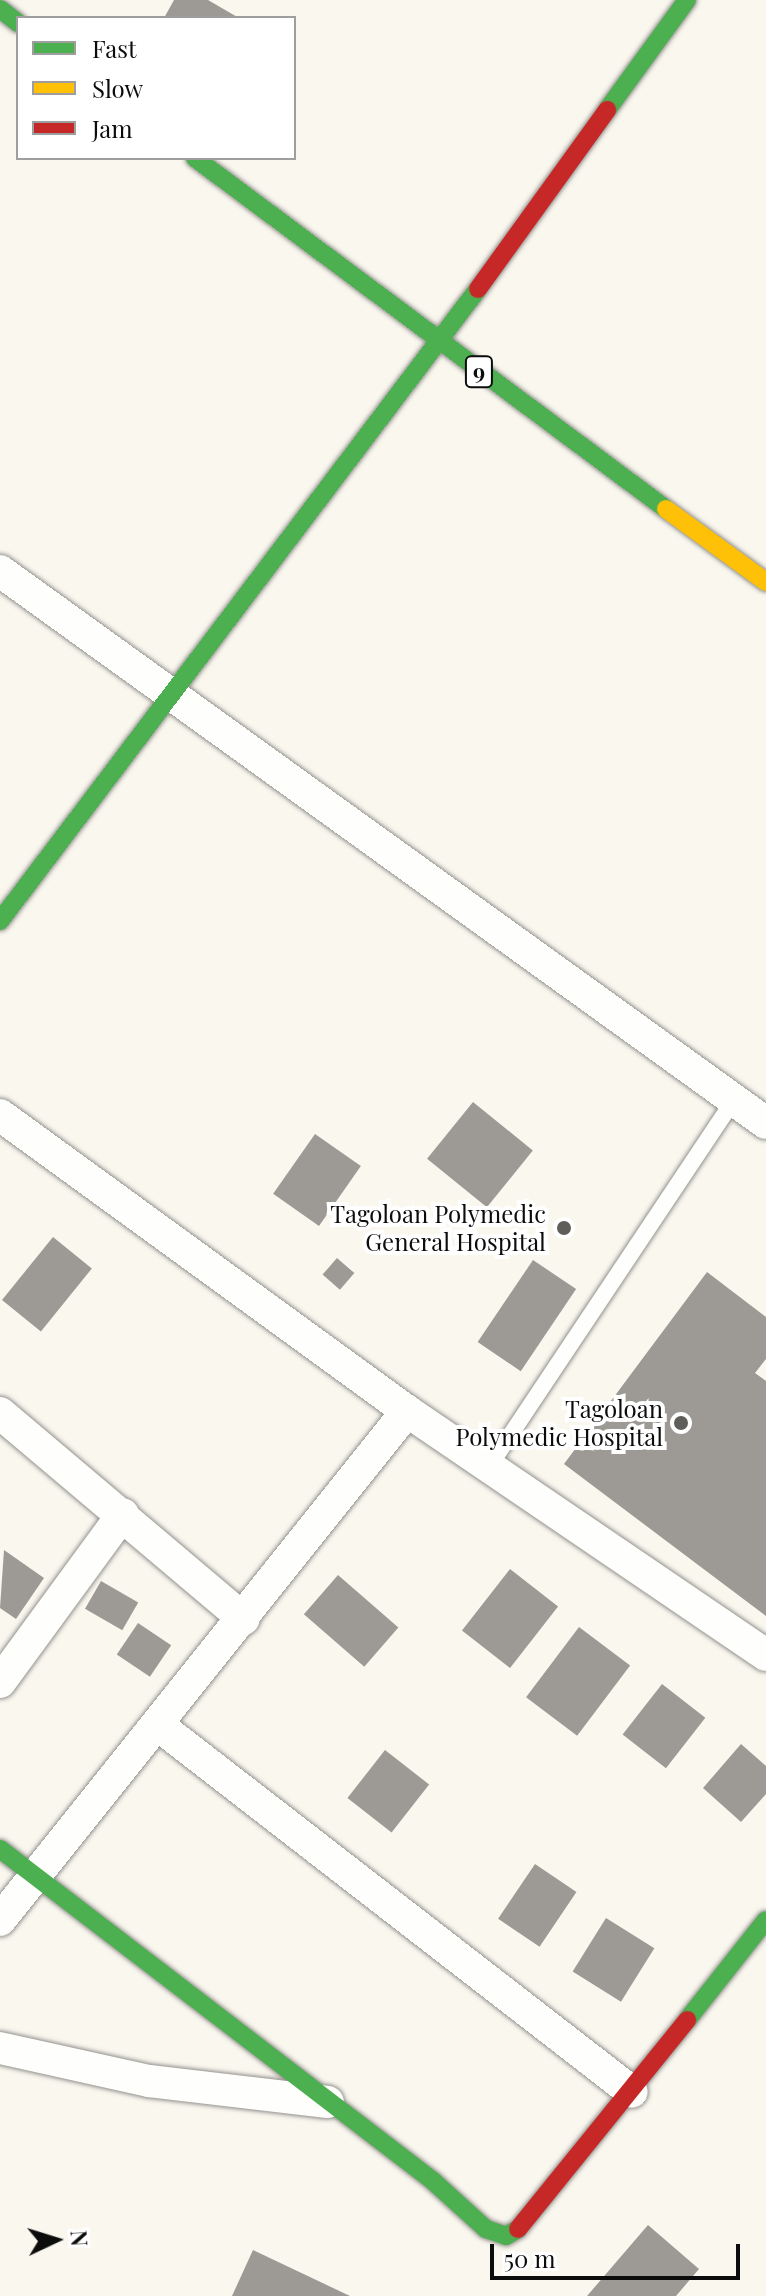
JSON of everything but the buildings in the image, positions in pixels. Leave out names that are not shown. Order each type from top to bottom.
[{"type":"main road","points":[[0,921],[438,344],[687,0]]},
{"type":"main road","points":[[0,9],[16,21]]},
{"type":"main road","name":"9","points":[[198,160],[438,344],[766,582]]},
{"type":"main road","points":[[0,1849],[36,1880],[433,2181],[486,2229],[506,2236],[525,2225],[766,1920]]},
{"type":"street","points":[[0,571],[766,1123]]},
{"type":"street","points":[[0,1115],[407,1411],[766,1655]]},
{"type":"street","points":[[0,1920],[36,1880],[407,1411]]},
{"type":"street","points":[[5,1427],[123,1514],[244,1619]]},
{"type":"street","points":[[0,1682],[123,1514]]},
{"type":"street","points":[[158,1725],[632,2092]]},
{"type":"street","points":[[0,2048],[149,2081],[328,2102]]},
{"type":"lane","points":[[489,1467],[734,1100]]},
{"type":"traffic: fast","points":[[607,110],[687,0]]},
{"type":"traffic: fast","points":[[0,9],[16,21]]},
{"type":"traffic: fast","points":[[198,160],[666,509]]},
{"type":"traffic: fast","points":[[0,921],[478,289]]},
{"type":"traffic: fast","points":[[0,1849],[433,2181],[486,2229],[506,2236],[518,2229]]},
{"type":"traffic: fast","points":[[687,2020],[766,1920]]},
{"type":"traffic: slow","points":[[666,509],[766,582]]},
{"type":"traffic: jam","points":[[478,289],[607,110]]},
{"type":"traffic: jam","points":[[518,2229],[687,2020]]},
{"type":"place","name":"Tagoloan Polymedic General Hospital","points":[[564,1228]]},
{"type":"place","name":"Tagoloan Polymedic Hospital","points":[[681,1423]]}]
